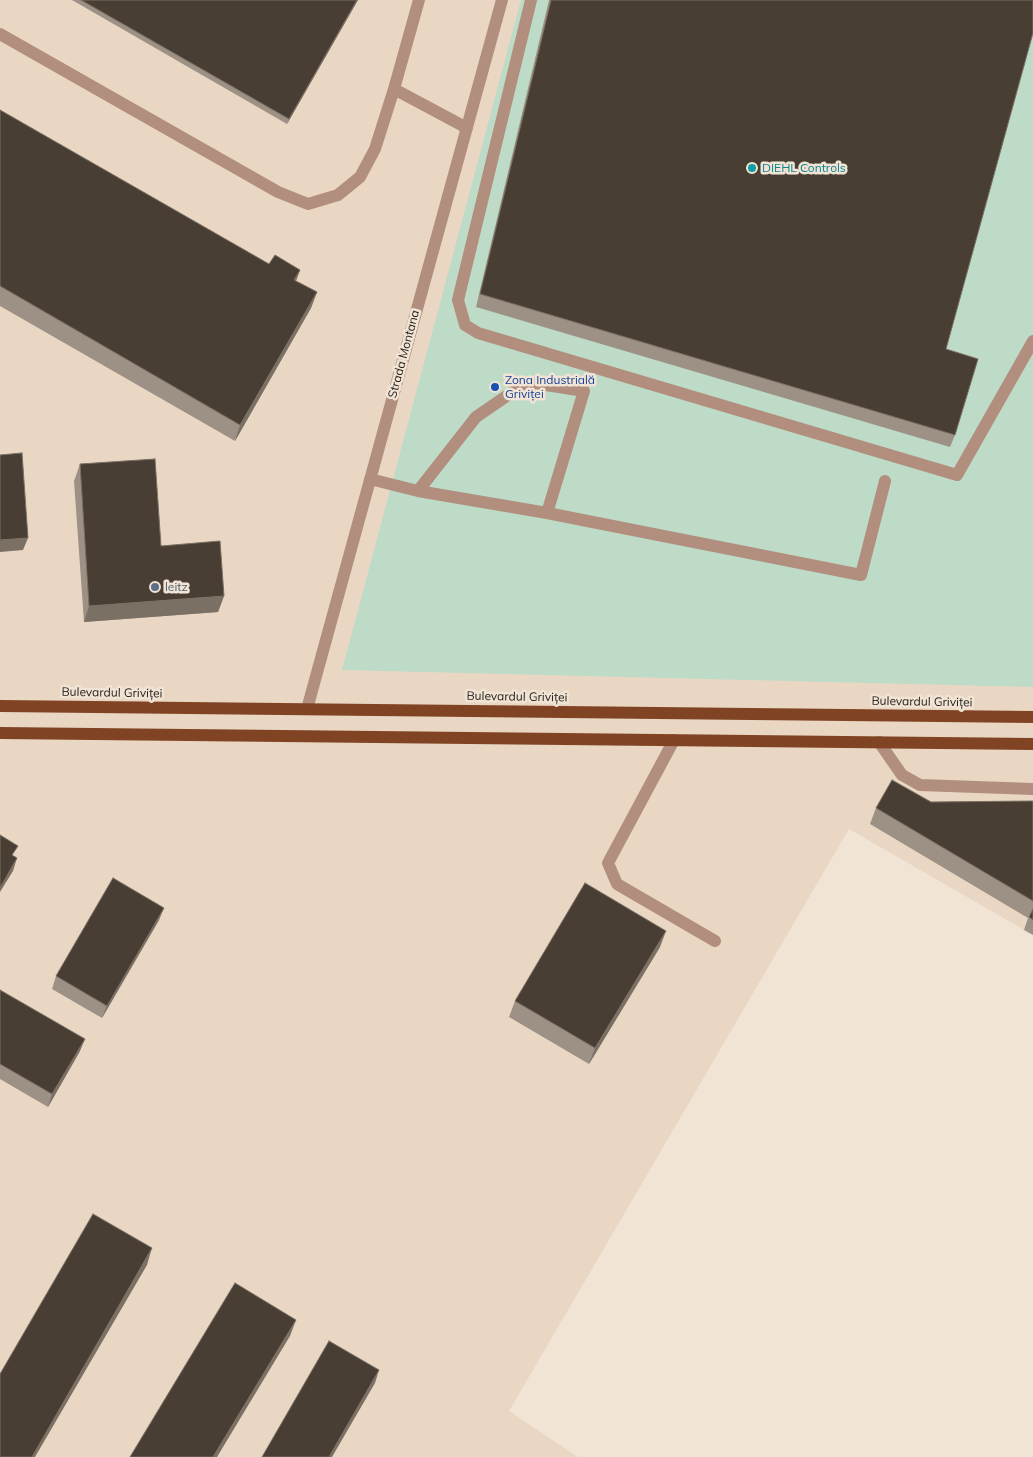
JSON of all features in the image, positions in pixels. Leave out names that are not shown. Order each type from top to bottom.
[{"type":"main road","name":"Bulevardul Griviței","points":[[0,706],[1033,717]]},
{"type":"main road","points":[[0,733],[1033,744]]},
{"type":"lane","points":[[0,34],[278,192],[308,204],[338,194],[360,177],[375,149],[419,0]]},
{"type":"lane","name":"Strada Montana","points":[[307,709],[502,0]]},
{"type":"lane","points":[[531,0],[458,300],[465,325],[478,333],[957,475],[1033,341]]},
{"type":"lane","points":[[394,89],[467,128]]},
{"type":"lane","points":[[418,491],[476,417],[527,382],[584,391],[547,513]]},
{"type":"lane","points":[[370,479],[418,491],[547,513],[861,575],[884,481]]},
{"type":"lane","points":[[674,740],[608,863],[617,884],[715,941]]},
{"type":"lane","points":[[879,742],[902,775],[920,785],[1033,789]]},
{"type":"shaded area","points":[[0,0],[1033,0],[1033,935],[849,829],[509,1411],[578,1457],[0,1457]]},
{"type":"green space","points":[[521,0],[1033,0],[1033,687],[342,670]]},
{"type":"building","points":[[81,0],[357,0],[289,119]]},
{"type":"building","name":"DIEHL Controls","points":[[551,0],[1033,0],[1033,33],[946,349],[978,359],[955,435],[480,294]]},
{"type":"building","points":[[0,110],[269,264],[275,255],[300,270],[294,280],[317,292],[240,425],[0,286]]},
{"type":"building","points":[[22,453],[28,538],[0,540],[0,455]]},
{"type":"building","points":[[155,459],[161,546],[220,541],[224,596],[89,606],[80,464]]},
{"type":"building","points":[[892,780],[931,802],[1033,801],[1033,901],[876,808]]},
{"type":"building","points":[[0,835],[18,846],[12,855],[17,858],[0,888]]},
{"type":"building","points":[[113,878],[164,908],[107,1006],[56,976]]},
{"type":"building","points":[[585,883],[666,931],[595,1048],[515,1001]]},
{"type":"building","points":[[1033,909],[1033,920],[1029,917]]},
{"type":"building","points":[[0,990],[85,1039],[52,1094],[0,1064]]},
{"type":"building","points":[[93,1214],[152,1248],[32,1457],[0,1457],[0,1374]]},
{"type":"building","points":[[235,1283],[296,1320],[213,1457],[130,1457]]},
{"type":"building","points":[[329,1341],[379,1370],[329,1457],[262,1457]]},
{"type":"place","name":"DIEHL Controls","points":[[752,168]]},
{"type":"place","name":"Zona Industrială Griviței","points":[[495,387]]},
{"type":"place","name":"leitz","points":[[155,587]]}]
